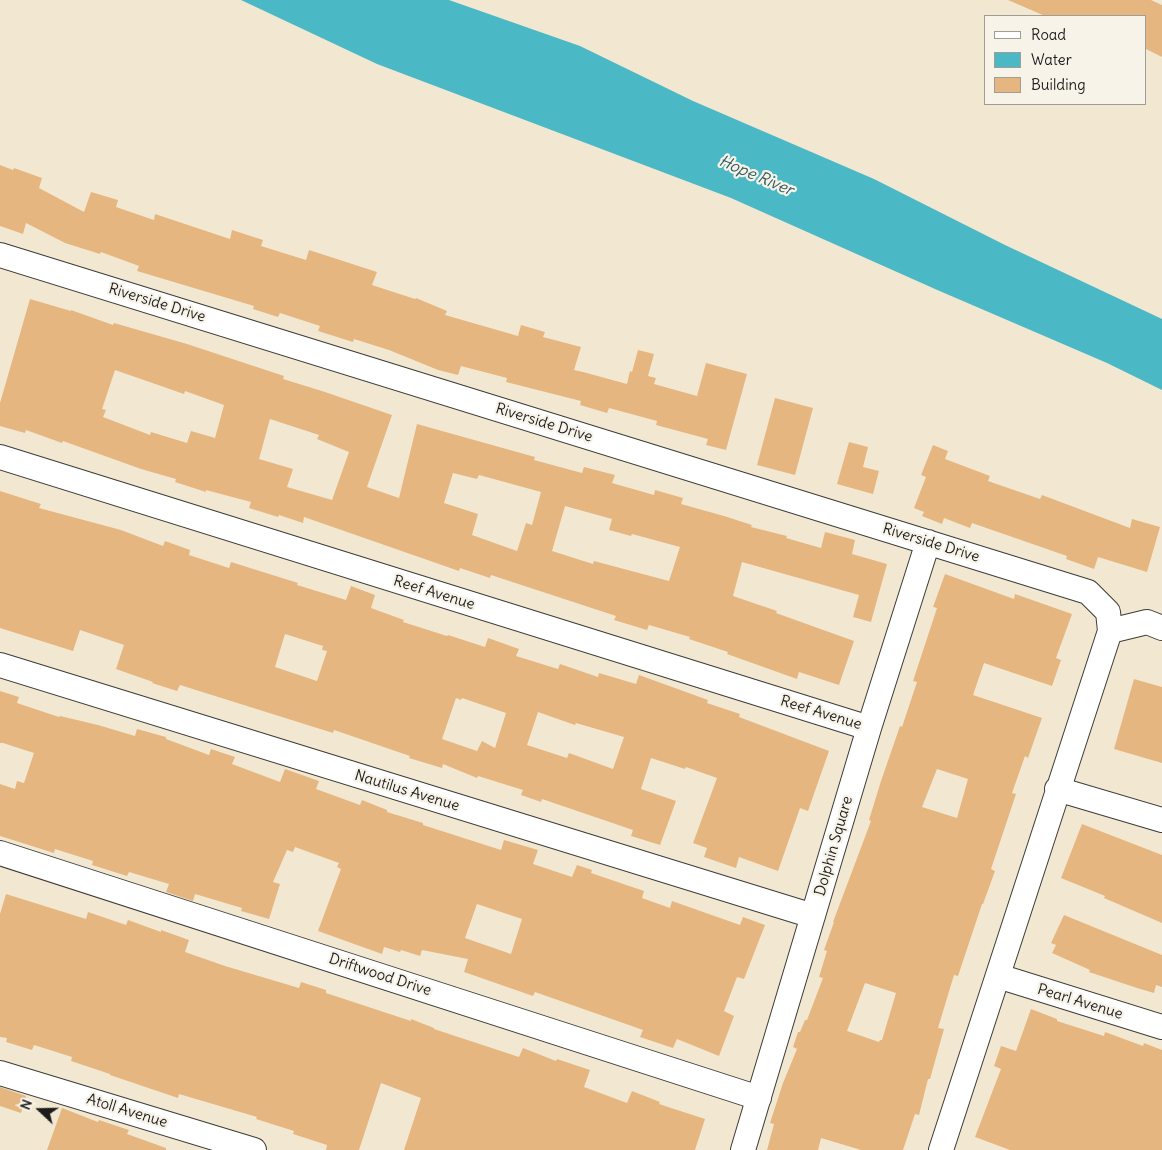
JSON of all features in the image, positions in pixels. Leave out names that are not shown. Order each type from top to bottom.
[{"type":"street","name":"Riverside Drive","points":[[0,255],[1088,592],[1108,612],[1110,631]]},
{"type":"street","name":"Reef Avenue","points":[[0,457],[869,728]]},
{"type":"street","name":"Dolphin Square","points":[[743,1150],[869,728],[928,542]]},
{"type":"street","points":[[941,1150],[1110,631],[1147,622],[1162,628]]},
{"type":"street","name":"Nautilus Avenue","points":[[0,665],[813,916]]},
{"type":"street","points":[[1057,789],[1162,820]]},
{"type":"street","name":"Driftwood Drive","points":[[0,853],[759,1098]]},
{"type":"street","name":"Pearl Avenue","points":[[998,976],[1162,1027]]},
{"type":"street","name":"Atoll Avenue","points":[[0,1072],[254,1150]]},
{"type":"water","name":"Hope River","points":[[241,0],[449,0],[580,46],[693,101],[874,179],[1005,245],[1162,319],[1162,390],[1107,363],[731,198],[377,64]]},
{"type":"building","points":[[1008,0],[1151,0],[1162,5],[1162,57],[1147,50],[1147,15],[1043,15]]},
{"type":"building","points":[[0,165],[42,178],[39,188],[84,212],[91,192],[118,200],[116,207],[154,220],[155,214],[230,239],[232,230],[263,240],[261,246],[306,260],[309,250],[377,272],[372,285],[416,298],[447,311],[445,315],[518,336],[521,325],[545,332],[543,337],[581,347],[574,370],[627,384],[638,350],[654,354],[648,376],[656,378],[654,384],[697,396],[706,363],[747,374],[726,450],[706,445],[708,439],[656,425],[657,421],[609,408],[607,413],[580,405],[581,401],[506,382],[507,378],[461,366],[458,375],[438,370],[389,350],[354,339],[353,342],[318,331],[320,326],[280,313],[278,317],[253,309],[254,306],[137,271],[139,266],[101,252],[100,254],[65,243],[26,223],[23,234],[0,226]]},
{"type":"building","points":[[30,299],[71,310],[113,325],[114,323],[187,344],[284,376],[283,379],[392,415],[367,487],[399,498],[417,424],[535,457],[534,460],[582,473],[584,467],[615,475],[612,483],[654,495],[655,490],[683,498],[681,504],[821,548],[825,532],[855,540],[852,554],[887,564],[871,622],[853,617],[859,595],[742,562],[733,596],[854,641],[839,685],[799,672],[797,679],[727,654],[728,652],[689,639],[690,637],[649,625],[647,630],[614,620],[616,616],[491,575],[490,578],[460,568],[459,571],[304,517],[303,523],[279,515],[278,517],[249,508],[251,502],[206,490],[206,492],[175,482],[176,479],[141,469],[63,441],[62,443],[26,430],[25,433],[0,426],[0,403]],"holes":[[[115,370],[184,394],[185,391],[224,405],[215,438],[191,431],[187,443],[151,432],[150,435],[103,417],[106,410],[102,409]],[[270,419],[319,435],[317,439],[349,452],[332,500],[287,487],[293,469],[259,459]],[[453,473],[477,479],[479,475],[541,492],[532,525],[526,523],[517,551],[472,535],[478,514],[444,503]],[[565,506],[612,519],[609,530],[680,547],[669,581],[594,561],[593,564],[552,551]]]},
{"type":"building","points":[[775,398],[813,408],[795,475],[757,465]]},
{"type":"building","points":[[849,442],[868,447],[863,467],[879,471],[873,494],[837,484]]},
{"type":"building","points":[[933,445],[948,451],[945,459],[990,476],[988,481],[1040,499],[1042,495],[1130,528],[1132,519],[1160,527],[1147,572],[1098,557],[1094,569],[1066,559],[1067,556],[972,523],[970,528],[944,518],[942,524],[922,516],[924,512],[914,508],[926,477],[921,475]]},
{"type":"building","points":[[0,491],[41,504],[39,508],[121,530],[163,546],[165,541],[190,550],[189,555],[229,568],[231,562],[346,600],[351,586],[375,595],[371,608],[404,620],[403,622],[485,647],[488,638],[519,649],[516,656],[558,669],[560,664],[598,677],[599,673],[636,684],[639,675],[708,700],[707,703],[740,714],[739,717],[829,751],[808,811],[800,808],[778,871],[739,857],[736,868],[704,857],[707,848],[693,843],[717,778],[686,767],[685,769],[651,758],[641,789],[676,801],[660,845],[631,836],[633,830],[542,799],[541,802],[521,795],[523,790],[478,776],[477,778],[443,764],[442,768],[409,758],[410,756],[334,730],[333,733],[180,685],[177,691],[152,683],[116,669],[124,645],[80,630],[73,651],[0,628]],"holes":[[[285,634],[323,646],[322,650],[327,651],[317,681],[275,667]],[[456,698],[461,700],[462,698],[506,713],[495,748],[482,741],[477,751],[442,739]],[[538,712],[575,725],[576,723],[624,737],[613,769],[569,753],[567,758],[527,745]]]},
{"type":"building","points":[[945,574],[1014,599],[1015,594],[1072,614],[1056,658],[1061,660],[1052,686],[984,663],[973,695],[1042,718],[1028,758],[1025,756],[1012,793],[1016,794],[991,869],[995,871],[958,976],[954,975],[938,1028],[944,1029],[930,1079],[928,1079],[919,1115],[915,1114],[903,1150],[861,1150],[821,1138],[818,1150],[767,1150],[774,1124],[770,1123],[797,1049],[793,1047],[798,1032],[800,1032],[805,1020],[807,1020],[823,978],[819,977],[827,951],[824,950],[871,821],[869,820],[881,781],[917,682],[913,681],[937,608],[933,607]],"holes":[[[937,769],[968,779],[957,818],[922,807]],[[865,983],[896,993],[882,1040],[879,1042],[847,1031]]]},
{"type":"building","points":[[1134,679],[1162,687],[1162,763],[1114,749]]},
{"type":"building","points":[[0,691],[19,697],[17,703],[59,717],[98,725],[135,736],[137,729],[166,737],[166,739],[209,755],[211,749],[235,757],[232,764],[280,782],[285,769],[319,781],[316,789],[360,805],[362,800],[387,810],[387,812],[423,823],[423,825],[501,850],[504,840],[538,850],[533,864],[572,877],[577,865],[592,870],[591,873],[644,891],[642,898],[670,908],[672,901],[740,925],[743,917],[765,925],[744,979],[737,977],[724,1011],[734,1016],[719,1056],[677,1039],[673,1048],[640,1037],[643,1030],[535,992],[533,996],[464,972],[468,959],[422,950],[420,956],[384,947],[382,954],[318,931],[341,869],[337,867],[339,863],[295,847],[293,852],[287,850],[273,882],[280,884],[269,919],[241,911],[242,908],[195,894],[193,901],[166,892],[169,884],[129,872],[127,876],[92,865],[93,861],[55,849],[54,853],[0,836],[0,784],[15,789],[17,781],[24,783],[34,753],[0,743]],"holes":[[[477,904],[522,919],[511,954],[465,938]]]},
{"type":"building","points":[[1082,824],[1162,855],[1162,923],[1061,878]]},
{"type":"building","points":[[6,894],[86,919],[88,912],[126,925],[128,920],[189,940],[185,952],[225,966],[299,988],[301,982],[326,990],[326,993],[411,1021],[411,1019],[434,1029],[519,1057],[523,1048],[556,1061],[557,1059],[590,1070],[584,1087],[627,1103],[632,1091],[660,1102],[659,1104],[705,1119],[695,1150],[404,1150],[421,1098],[381,1083],[359,1150],[326,1150],[327,1145],[293,1134],[294,1131],[256,1119],[257,1117],[179,1094],[178,1098],[71,1061],[72,1057],[34,1045],[32,1050],[6,1042],[7,1038],[0,1037],[0,914]]},
{"type":"building","points":[[1064,915],[1162,955],[1162,987],[1156,985],[1154,993],[1137,988],[1089,972],[1090,970],[1052,953],[1056,945],[1051,943]]},
{"type":"building","points":[[1031,1009],[1057,1019],[1057,1021],[1104,1036],[1105,1032],[1143,1046],[1144,1043],[1162,1050],[1162,1150],[1010,1150],[975,1137],[1001,1069],[994,1066],[1001,1046],[1016,1051]]},
{"type":"building","points":[[0,1087],[26,1096],[21,1113],[0,1106]]},
{"type":"building","points":[[62,1108],[98,1122],[99,1120],[129,1130],[127,1134],[166,1148],[166,1150],[47,1150]]}]
